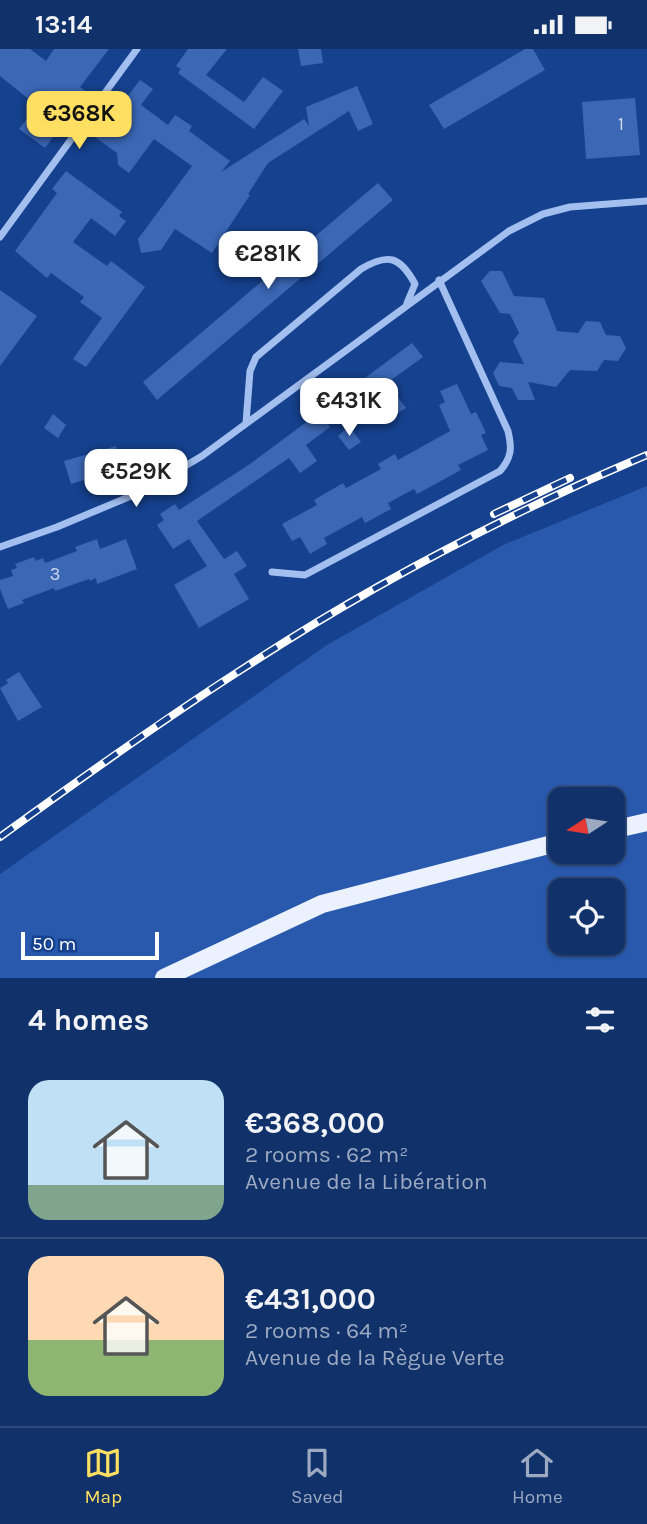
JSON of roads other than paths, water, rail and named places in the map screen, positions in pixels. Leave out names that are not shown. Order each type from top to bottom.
[{"type":"main road","points":[[625,827],[647,822]]},
{"type":"main road","points":[[163,978],[322,904],[548,845]]},
{"type":"street","points":[[0,237],[137,49]]},
{"type":"street","points":[[0,547],[57,527],[143,491],[202,456],[509,231],[543,214],[570,207],[647,201]]},
{"type":"street","points":[[247,422],[250,371],[257,357],[361,269],[378,258],[395,261],[407,269],[415,284],[405,307]]},
{"type":"street","points":[[272,572],[305,575],[499,471],[509,461],[512,448],[508,431],[439,280]]},
{"type":"railway","points":[[0,837],[182,709],[341,608],[491,526],[647,455]]},
{"type":"railway","points":[[494,514],[570,478]]}]
